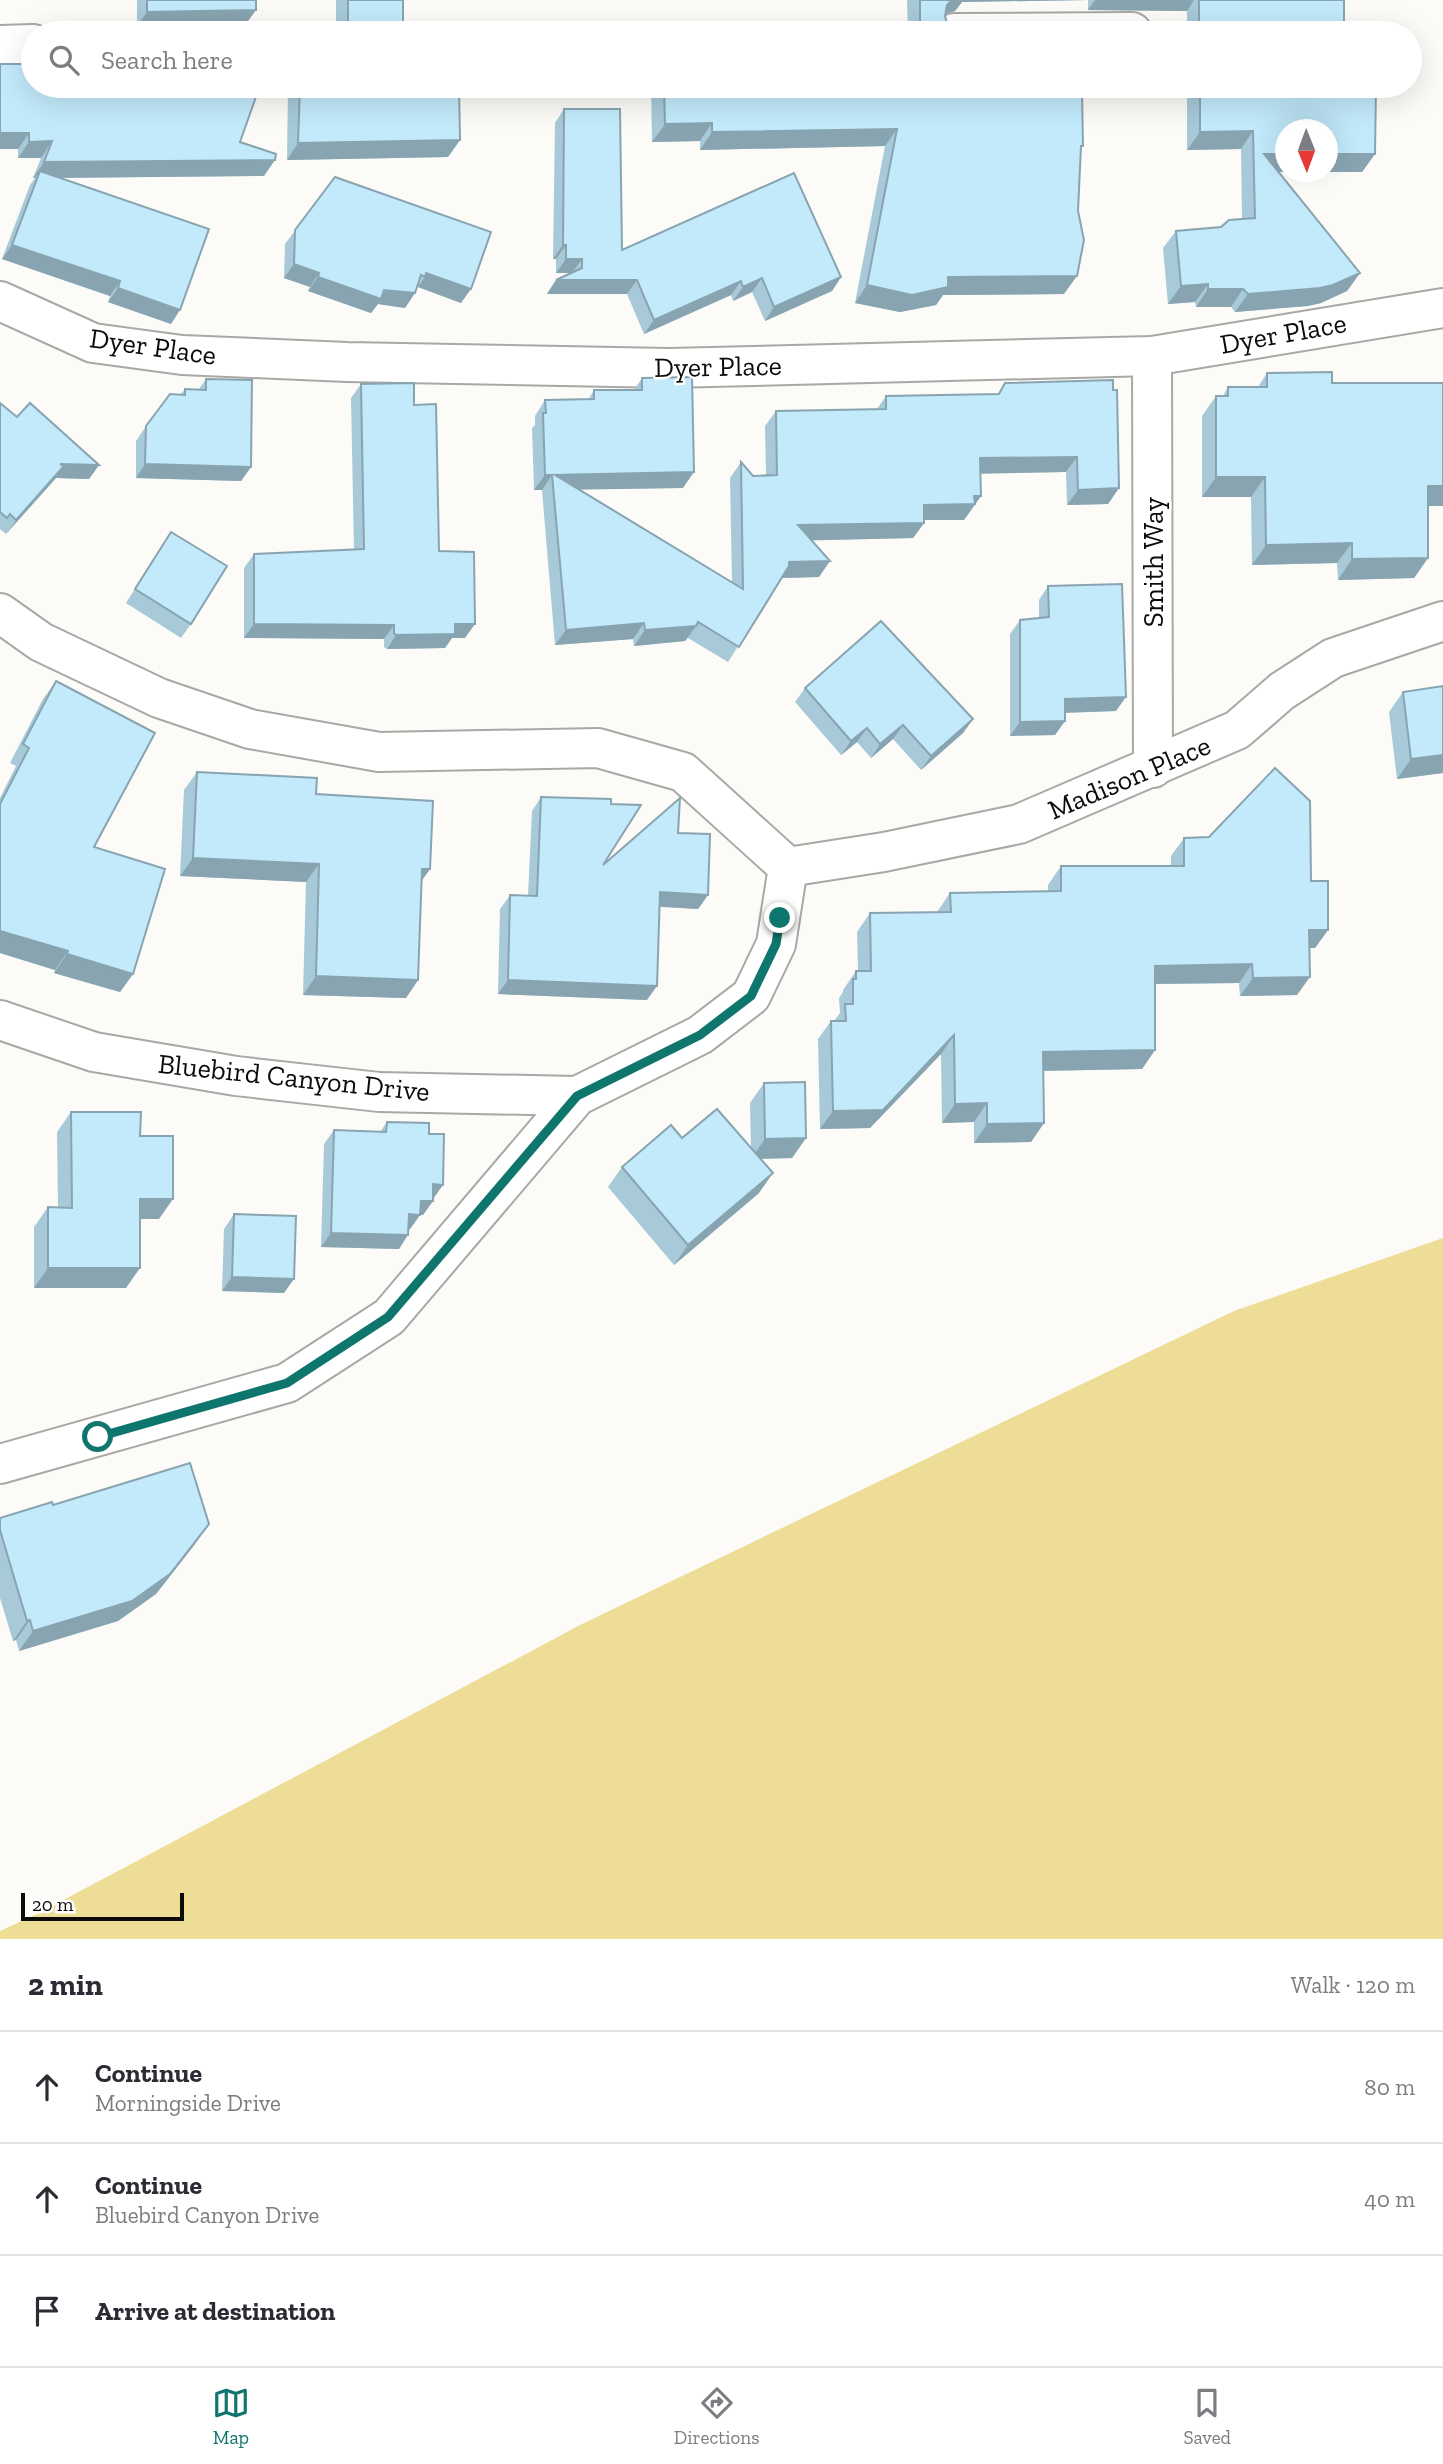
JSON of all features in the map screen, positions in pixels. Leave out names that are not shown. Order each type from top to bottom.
[{"type":"street","points":[[0,45],[21,44]]},
{"type":"street","name":"Dyer Place","points":[[0,301],[93,343],[182,355],[347,362],[669,368],[1152,356],[1443,308]]},
{"type":"street","name":"Smith Way","points":[[1152,356],[1153,768]]},
{"type":"street","points":[[0,613],[41,642],[159,698],[250,729],[379,752],[598,748],[683,772],[788,867]]},
{"type":"street","name":"Madison Place","points":[[788,867],[884,852],[1019,824],[1237,730],[1282,691],[1333,658],[1443,621]]},
{"type":"street","name":"Bluebird Canyon Drive","points":[[0,1020],[94,1052],[236,1076],[379,1092],[577,1096],[700,1035],[751,996],[776,944],[788,867]]},
{"type":"street","points":[[0,1464],[287,1383],[388,1317],[577,1096]]},
{"type":"shaded area","points":[[1443,1238],[1443,1939],[0,1939],[0,1931],[39,1913],[582,1624],[1234,1311]]},
{"type":"building","points":[[147,0],[256,0],[256,10],[147,12]]},
{"type":"building","points":[[348,0],[403,0],[403,21],[348,21]]},
{"type":"building","points":[[920,0],[952,0],[947,5],[946,21],[920,21]]},
{"type":"building","points":[[1199,0],[1344,0],[1344,21],[1199,21]]},
{"type":"building","points":[[0,64],[21,64],[21,98],[256,98],[240,142],[276,154],[275,160],[44,162],[52,141],[29,142],[29,133],[0,133]]},
{"type":"building","points":[[300,98],[459,98],[460,140],[298,143]]},
{"type":"building","points":[[664,98],[1082,98],[1083,146],[1078,211],[1084,240],[1077,276],[948,277],[948,287],[912,295],[867,285],[897,129],[712,132],[712,123],[665,124]]},
{"type":"building","points":[[1200,98],[1376,98],[1375,154],[1338,154],[1338,119],[1275,119],[1275,154],[1264,154],[1275,168],[1275,182],[1287,182],[1360,273],[1320,288],[1248,294],[1243,289],[1208,289],[1208,284],[1181,286],[1176,231],[1221,227],[1229,220],[1255,218],[1253,131],[1200,132]]},
{"type":"building","points":[[564,109],[620,109],[622,250],[794,173],[841,277],[774,307],[762,278],[743,287],[741,281],[654,320],[637,280],[556,280],[582,268],[582,259],[566,259],[566,245],[563,245]]},
{"type":"building","points":[[40,171],[209,229],[180,310],[118,288],[120,281],[12,245]]},
{"type":"building","points":[[335,177],[491,232],[471,289],[426,273],[425,277],[421,275],[415,293],[384,290],[381,299],[318,277],[319,273],[294,264],[295,230]]},
{"type":"building","points":[[1332,372],[1332,383],[1443,383],[1443,486],[1428,486],[1428,558],[1352,559],[1352,543],[1266,545],[1265,477],[1216,477],[1216,396],[1228,396],[1228,387],[1267,387],[1267,373]]},
{"type":"building","points":[[692,377],[694,472],[555,475],[743,589],[741,462],[753,476],[777,475],[776,411],[886,409],[886,396],[999,394],[1005,383],[1113,380],[1113,390],[1117,390],[1119,488],[1078,490],[1077,457],[980,458],[981,496],[974,496],[975,504],[924,505],[924,523],[798,525],[830,561],[789,562],[739,647],[698,622],[696,626],[645,630],[644,623],[566,630],[552,475],[545,475],[545,400],[594,399],[594,390],[642,390],[642,378]]},
{"type":"building","points":[[206,379],[252,380],[251,467],[145,464],[146,426],[170,394],[185,395],[185,389],[206,390]]},
{"type":"building","points":[[414,383],[414,405],[436,404],[439,551],[474,552],[475,624],[455,624],[455,634],[396,635],[394,625],[254,624],[254,554],[364,549],[361,384]]},
{"type":"building","points":[[0,403],[17,417],[30,403],[99,465],[60,464],[64,466],[16,520],[10,514],[7,518],[0,512]]},
{"type":"building","points":[[171,532],[227,566],[191,624],[135,589]]},
{"type":"building","points":[[1122,584],[1126,697],[1065,699],[1065,721],[1020,722],[1020,620],[1049,617],[1048,586]]},
{"type":"building","points":[[881,621],[973,719],[931,756],[903,725],[880,744],[867,728],[851,741],[805,688]]},
{"type":"building","points":[[56,681],[155,733],[94,847],[165,869],[133,974],[0,931],[0,804],[29,748],[23,744]]},
{"type":"building","points":[[1443,686],[1443,755],[1411,759],[1403,692]]},
{"type":"building","points":[[1275,768],[1310,801],[1311,881],[1328,881],[1328,930],[1309,930],[1310,977],[1253,978],[1252,964],[1155,966],[1155,1050],[1043,1052],[1044,1123],[987,1124],[987,1103],[955,1104],[954,1035],[883,1110],[833,1111],[831,1021],[846,1021],[845,1004],[853,1004],[853,979],[856,979],[856,971],[871,971],[870,913],[951,912],[950,893],[1061,891],[1061,866],[1184,866],[1184,838],[1209,837]]},
{"type":"building","points":[[197,772],[317,778],[316,794],[433,801],[430,869],[422,869],[418,980],[316,976],[319,864],[193,858]]},
{"type":"building","points":[[541,797],[611,799],[611,804],[641,805],[603,865],[680,798],[678,833],[710,834],[708,895],[660,892],[657,986],[508,980],[510,895],[537,896]]},
{"type":"building","points":[[805,1082],[806,1138],[765,1139],[764,1083]]},
{"type":"building","points":[[717,1109],[773,1173],[688,1245],[622,1167],[671,1125],[682,1138]]},
{"type":"building","points":[[71,1112],[141,1112],[140,1136],[173,1136],[173,1199],[140,1199],[140,1268],[48,1268],[48,1207],[72,1208]]},
{"type":"building","points":[[387,1122],[429,1123],[429,1134],[444,1134],[443,1185],[433,1184],[433,1201],[421,1201],[420,1215],[409,1214],[408,1235],[331,1233],[334,1130],[386,1132]]},
{"type":"building","points":[[234,1214],[296,1216],[294,1279],[232,1277]]},
{"type":"building","points":[[190,1463],[209,1524],[170,1574],[132,1601],[33,1631],[30,1620],[27,1621],[0,1530],[0,1518],[52,1502],[53,1505]]},
{"type":"route","points":[[98,1437],[287,1383],[388,1317],[577,1096],[700,1035],[751,996],[776,944],[780,918]]}]
